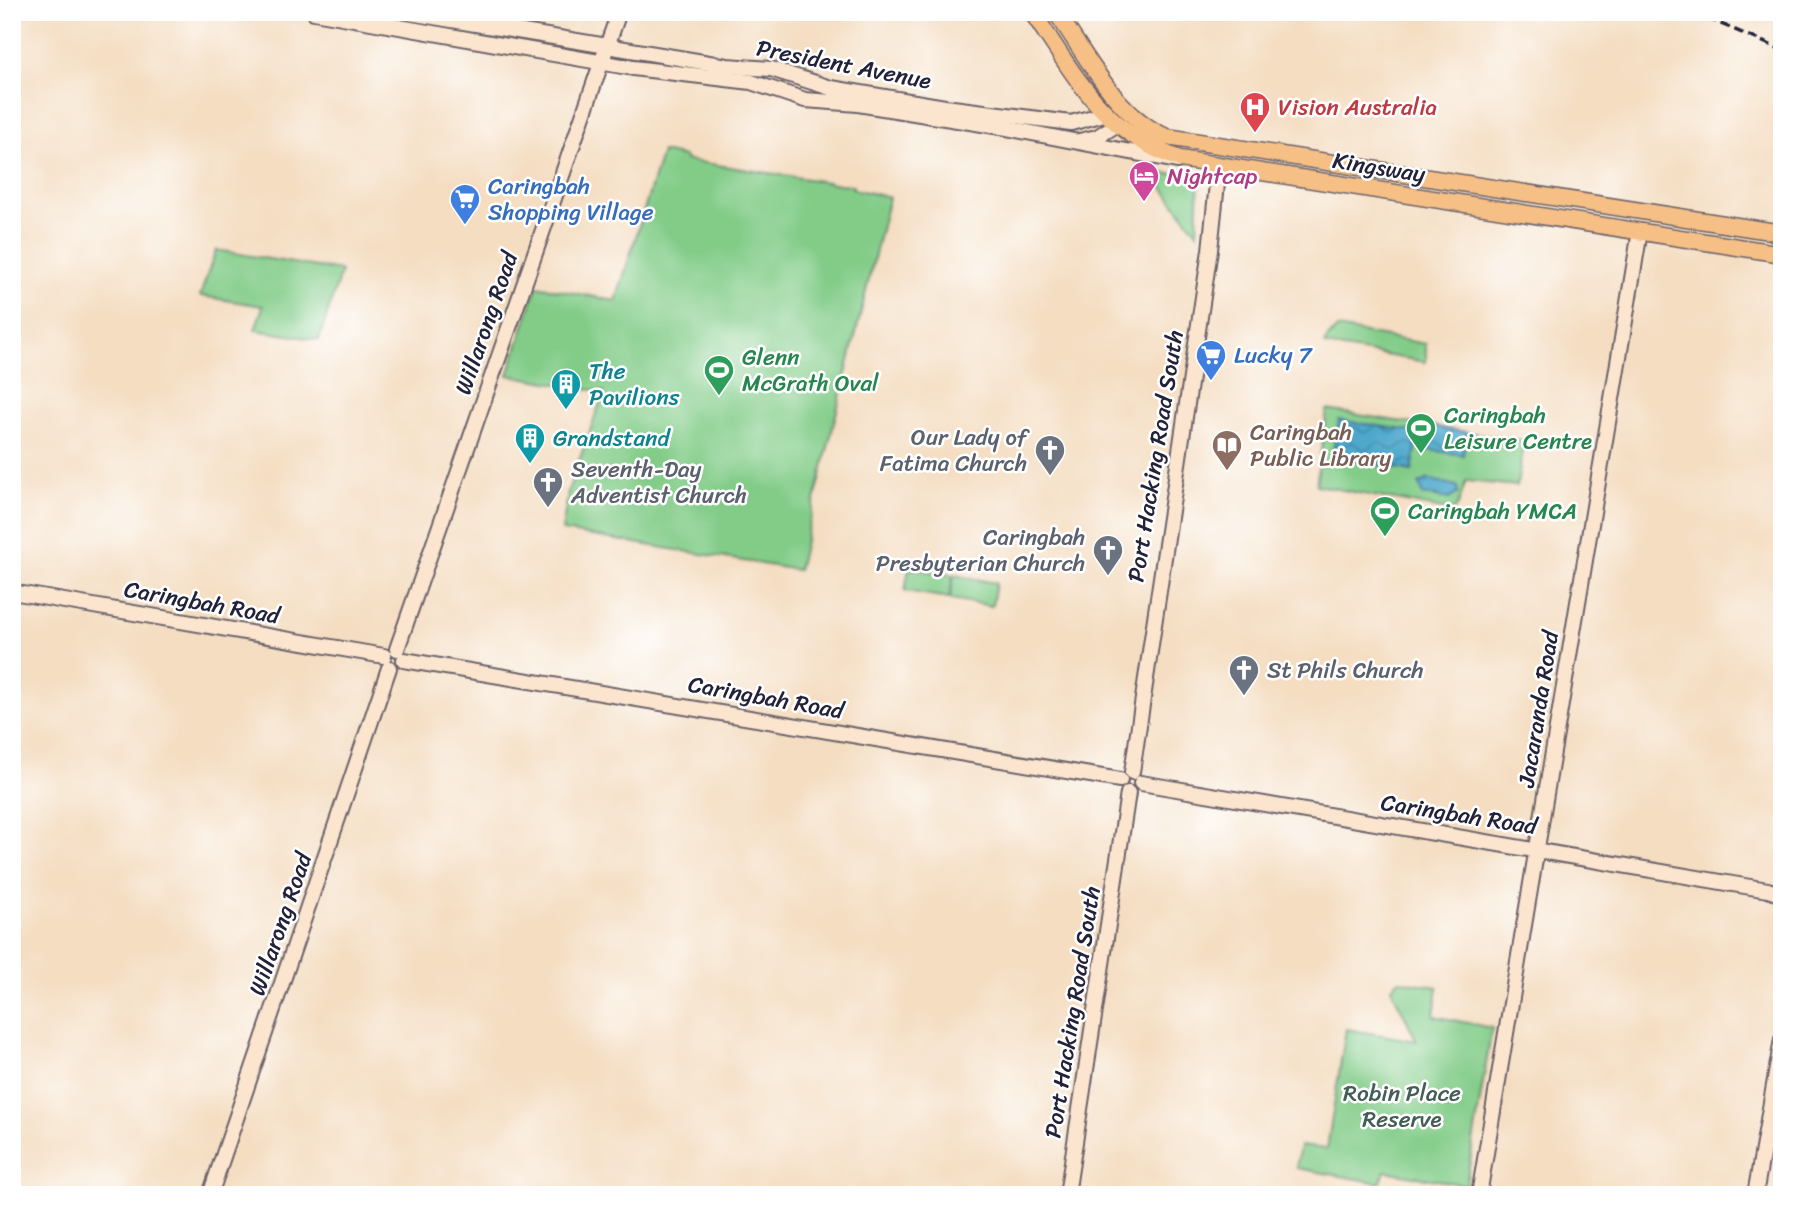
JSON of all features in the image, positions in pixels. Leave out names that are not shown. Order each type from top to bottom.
[{"type":"main road","name":"Kingsway","points":[[1032,12],[1110,119],[1159,151],[1216,165],[1782,254]]},
{"type":"main road","name":"Kingsway","points":[[1056,12],[1129,112],[1150,128],[1167,136],[1782,233]]},
{"type":"main road","points":[[1110,119],[1129,112]]},
{"type":"main road","name":"Port Hacking Road South","points":[[1216,165],[1222,146]]},
{"type":"main road","points":[[1640,231],[1643,211]]},
{"type":"street","name":"President Avenue","points":[[314,12],[374,17],[737,67],[771,69],[831,88],[1016,122],[1076,141],[1148,157],[1216,165]]},
{"type":"street","name":"President Avenue","points":[[404,12],[442,26],[601,61],[751,82],[814,102],[858,104],[1016,122],[1076,123],[1110,119]]},
{"type":"street","name":"Willarong Road","points":[[210,1195],[619,12]]},
{"type":"street","points":[[737,67],[749,75],[782,86],[788,95]]},
{"type":"street","points":[[1076,141],[1093,138],[1110,119]]},
{"type":"street","name":"Port Hacking Road South","points":[[1067,1195],[1128,793],[1122,790],[1131,779],[1210,250],[1216,165]]},
{"type":"street","name":"Jacaranda Road","points":[[1479,1195],[1640,231]]},
{"type":"street","name":"Caringbah Road","points":[[12,592],[394,658],[1131,779],[1777,891]]},
{"type":"street","points":[[1755,1195],[1782,1039]]},
{"type":"green space","points":[[662,152],[685,157],[685,160],[853,186],[853,189],[889,197],[798,570],[562,531],[568,491],[604,392],[508,375],[537,286],[616,301]]},
{"type":"green space","points":[[1151,172],[1199,176],[1197,233]]},
{"type":"green space","points":[[216,250],[341,271],[319,340],[255,330],[263,306],[200,296]]},
{"type":"green space","points":[[1337,328],[1426,344],[1426,362],[1325,345]]},
{"type":"green space","name":"Caringbah Leisure Centre","points":[[1327,410],[1524,441],[1517,486],[1466,481],[1458,505],[1453,511],[1316,485]]},
{"type":"green space","points":[[909,568],[953,575],[949,598],[905,591]]},
{"type":"green space","points":[[954,575],[996,583],[992,606],[950,599]]},
{"type":"green space","name":"Robin Place Reserve","points":[[1399,980],[1438,987],[1434,1016],[1492,1028],[1466,1185],[1385,1171],[1380,1183],[1296,1168],[1300,1146],[1327,1149],[1346,1029],[1417,1041],[1391,988]]},
{"type":"water","points":[[1339,420],[1419,432],[1412,471],[1332,456]]},
{"type":"water","points":[[1427,425],[1467,432],[1463,455],[1423,449]]},
{"type":"water","points":[[1428,479],[1457,486],[1458,493],[1449,499],[1423,495],[1419,484]]},
{"type":"railway","points":[[1693,12],[1782,50]]},
{"type":"place","name":"Vision Australia","points":[[1255,134]]},
{"type":"place","name":"Nightcap","points":[[1144,203]]},
{"type":"place","name":"Caringbah Shopping Village","points":[[465,226]]},
{"type":"place","name":"Lucky 7","points":[[1211,382]]},
{"type":"place","name":"Glenn McGrath Oval","points":[[719,397]]},
{"type":"place","name":"The Pavilions","points":[[566,411]]},
{"type":"place","name":"Caringbah Leisure Centre","points":[[1421,455]]},
{"type":"place","name":"Grandstand","points":[[530,465]]},
{"type":"place","name":"Caringbah Public Library","points":[[1227,472]]},
{"type":"place","name":"Our Lady of Fatima Church","points":[[1050,477]]},
{"type":"place","name":"Seventh-Day Adventist Church","points":[[548,509]]},
{"type":"place","name":"Caringbah YMCA","points":[[1385,538]]},
{"type":"place","name":"Caringbah Presbyterian Church","points":[[1108,577]]},
{"type":"place","name":"St Phils Church","points":[[1244,697]]}]
